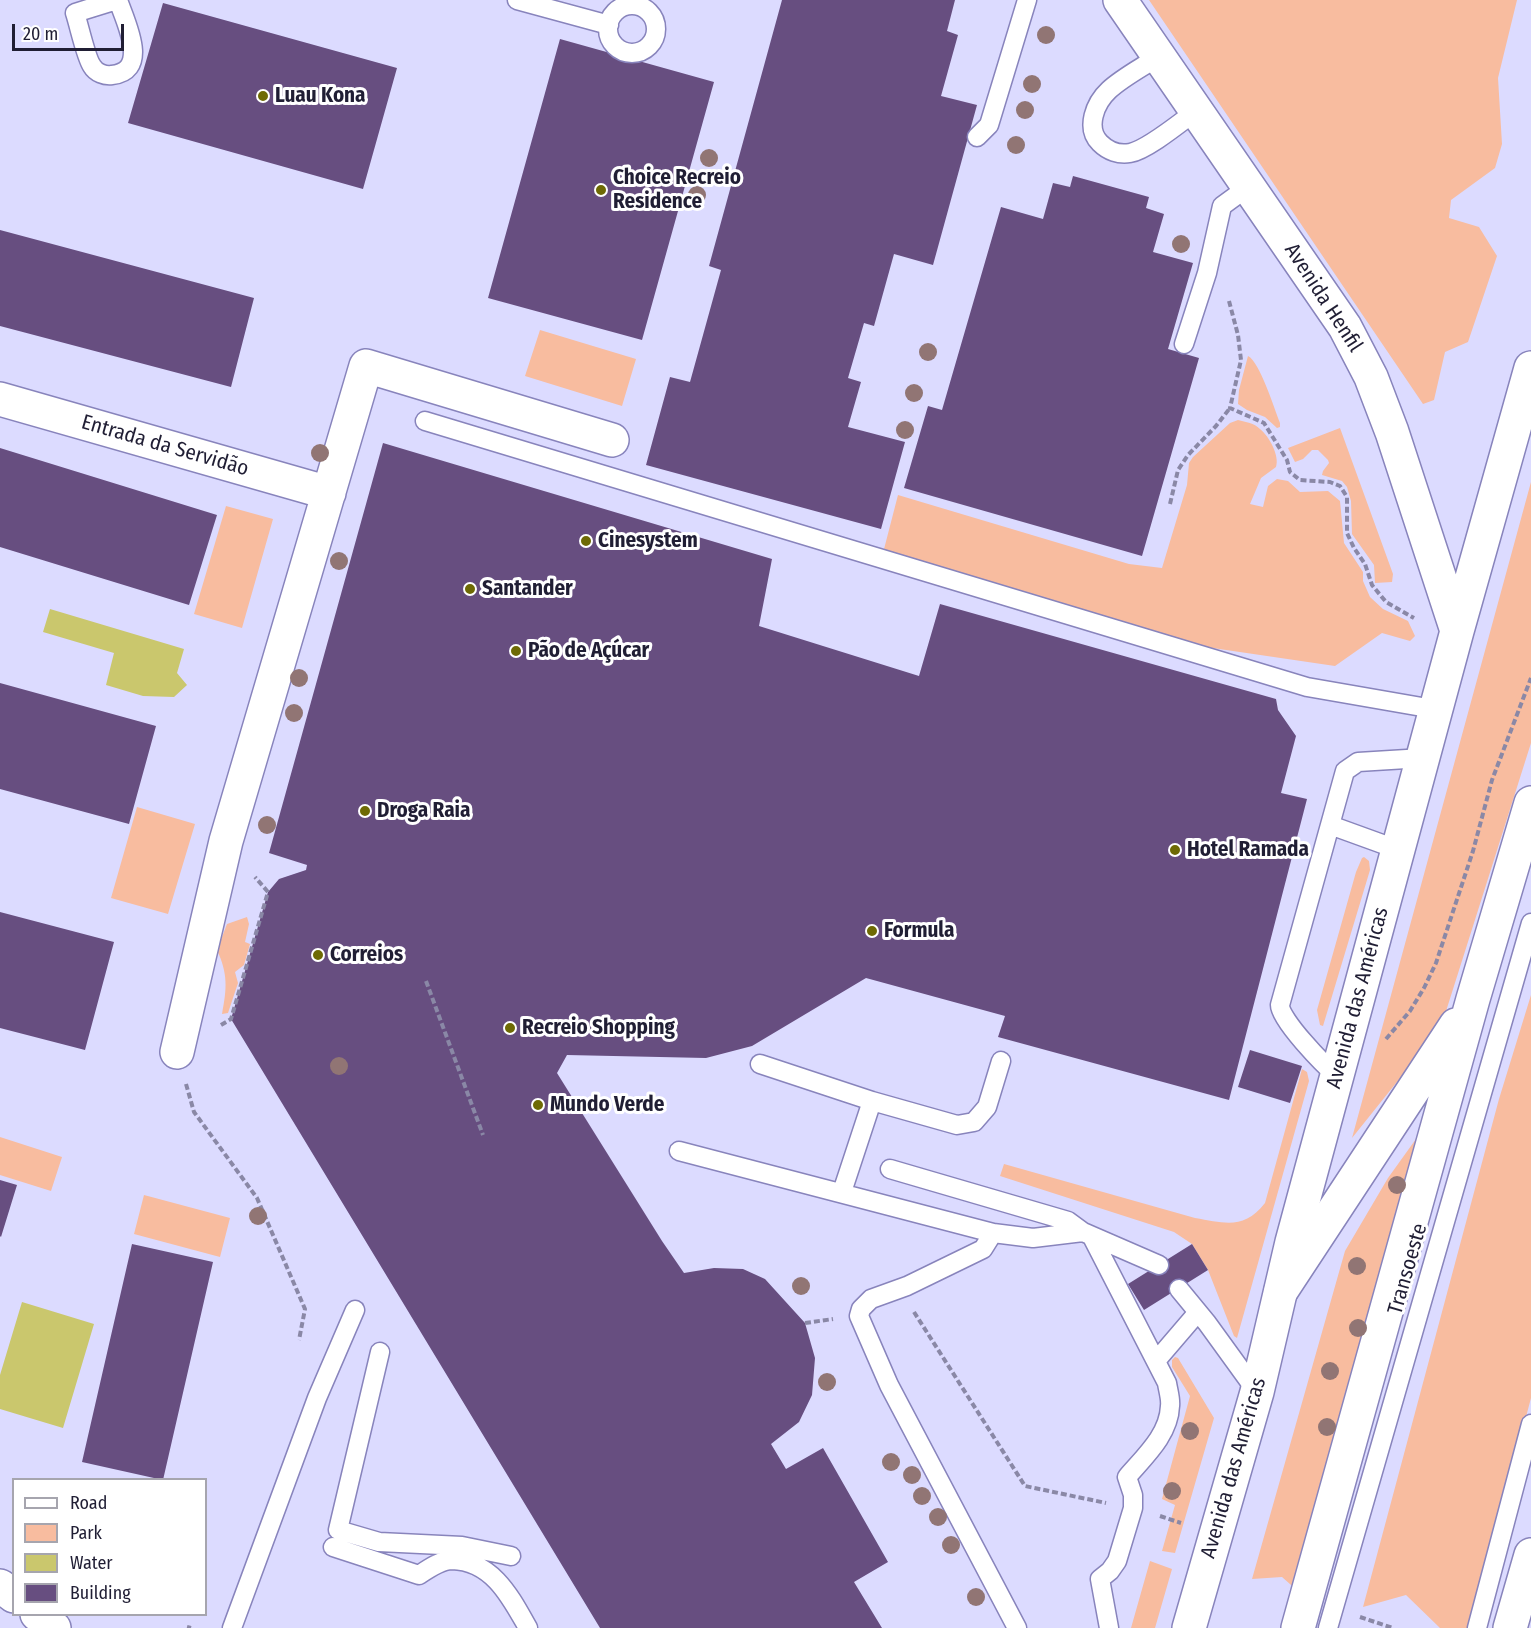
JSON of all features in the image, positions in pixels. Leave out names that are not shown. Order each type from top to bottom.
[{"type":"main road","name":"Avenida Henfil","points":[[1120,0],[1345,327],[1371,377],[1392,432],[1457,630]]},
{"type":"main road","points":[[177,1052],[226,841],[366,366],[612,440]]},
{"type":"main road","name":"Avenida das Américas","points":[[1189,1628],[1257,1392],[1292,1242],[1457,630],[1531,368]]},
{"type":"main road","name":"Entrada da Servidão","points":[[0,399],[329,493]]},
{"type":"main road","points":[[1298,1628],[1473,999],[1531,803]]},
{"type":"main road","points":[[1281,1291],[1473,999]]},
{"type":"main road","points":[[1510,1628],[1531,1555]]},
{"type":"main road","points":[[39,1616],[54,1628]]},
{"type":"lane","points":[[517,0],[540,3],[609,25]]},
{"type":"lane","points":[[977,137],[989,125],[1027,0]]},
{"type":"lane","points":[[637,2],[653,16],[656,26],[655,36],[650,45],[642,51],[632,53],[614,44],[609,35],[609,25],[618,9],[637,2]]},
{"type":"lane","points":[[1159,56],[1109,90],[1096,106],[1092,126],[1098,142],[1111,152],[1130,153],[1151,143],[1196,111]]},
{"type":"lane","points":[[1184,344],[1207,273],[1222,206],[1248,187]]},
{"type":"lane","points":[[425,421],[1307,687],[1422,707],[1436,712]]},
{"type":"lane","points":[[1337,1076],[1324,1064],[1280,1011],[1280,1005],[1345,771],[1358,762],[1423,758]]},
{"type":"lane","points":[[1330,825],[1399,850]]},
{"type":"lane","name":"Transoeste","points":[[1328,1628],[1531,923]]},
{"type":"lane","points":[[760,1064],[872,1101],[957,1125],[974,1122],[987,1107],[1001,1061]]},
{"type":"lane","points":[[842,1192],[872,1101]]},
{"type":"lane","points":[[678,1151],[993,1233],[1033,1238],[1088,1234]]},
{"type":"lane","points":[[890,1169],[1068,1221],[1088,1234],[1159,1264]]},
{"type":"lane","points":[[993,1233],[983,1249],[908,1286],[871,1299],[861,1309],[859,1316],[889,1384],[1017,1628]]},
{"type":"lane","points":[[1088,1234],[1167,1383],[1170,1406],[1165,1428],[1155,1445],[1127,1477],[1133,1495],[1133,1508],[1117,1562],[1100,1579],[1109,1628]]},
{"type":"lane","points":[[1179,1289],[1257,1392]]},
{"type":"lane","points":[[232,1628],[317,1398],[355,1310]]},
{"type":"lane","points":[[1156,1360],[1198,1312]]},
{"type":"lane","points":[[335,1538],[380,1352]]},
{"type":"lane","points":[[1477,1628],[1531,1424]]},
{"type":"lane","points":[[335,1538],[462,1546],[511,1556]]},
{"type":"lane","points":[[335,1538],[419,1575],[433,1566],[451,1560],[473,1564],[489,1572],[500,1583],[528,1628]]},
{"type":"path","points":[[1170,504],[1178,470],[1188,455],[1230,408],[1242,360],[1232,307],[1226,293],[1207,273]]},
{"type":"path","points":[[1230,408],[1264,423],[1287,460],[1290,472],[1300,480],[1330,482],[1340,486],[1347,497],[1347,533],[1365,564],[1372,585],[1386,602],[1419,621]]},
{"type":"path","points":[[1382,1043],[1410,1011],[1436,963],[1473,851],[1492,780],[1531,678]]},
{"type":"path","points":[[268,892],[231,1019],[177,1052],[195,1112],[256,1198],[305,1309],[299,1340]]},
{"type":"path","points":[[426,981],[483,1135]]},
{"type":"path","points":[[805,1323],[859,1316],[909,1302],[1025,1486],[1133,1508],[1191,1526]]},
{"type":"green space","points":[[1149,0],[1517,0],[1498,78],[1502,144],[1495,168],[1451,200],[1449,218],[1479,227],[1497,256],[1468,342],[1445,352],[1434,400],[1423,404]]},
{"type":"green space","points":[[540,330],[636,359],[622,406],[525,376]]},
{"type":"green space","points":[[1248,356],[1253,360],[1262,376],[1280,427],[1277,428],[1265,417],[1238,404],[1239,390]]},
{"type":"green space","points":[[1238,420],[1253,424],[1263,432],[1273,446],[1277,462],[1276,467],[1261,478],[1250,504],[1263,507],[1268,486],[1277,479],[1288,481],[1300,492],[1328,491],[1340,501],[1344,543],[1363,572],[1363,581],[1370,597],[1383,609],[1408,621],[1415,636],[1410,641],[1382,633],[1335,666],[1199,646],[883,553],[898,495],[1129,564],[1162,568],[1187,485],[1189,463],[1230,423]]},
{"type":"green space","points":[[1340,428],[1393,574],[1392,582],[1375,583],[1374,565],[1352,534],[1351,501],[1347,487],[1342,481],[1322,475],[1329,463],[1328,460],[1318,450],[1312,450],[1303,459],[1295,462],[1288,448]]},
{"type":"green space","points":[[1531,482],[1531,743],[1441,1027],[1352,1138]]},
{"type":"green space","points":[[226,506],[273,519],[242,628],[194,614]]},
{"type":"green space","points":[[137,807],[195,824],[168,914],[111,898]]},
{"type":"green space","points":[[1364,857],[1369,861],[1370,870],[1323,1026],[1320,1025],[1317,1010],[1356,872]]},
{"type":"green space","points":[[247,917],[249,924],[245,942],[250,944],[244,965],[235,972],[238,983],[228,1013],[222,1014],[226,981],[217,950],[227,924]]},
{"type":"green space","points":[[1531,995],[1531,1398],[1470,1628],[1440,1628],[1406,1595],[1363,1607],[1499,1099]]},
{"type":"green space","points":[[1302,1069],[1307,1072],[1309,1081],[1237,1338],[1234,1336],[1208,1270],[1192,1244],[1174,1232],[1000,1176],[1004,1164],[1195,1218],[1225,1223],[1242,1221],[1257,1212],[1265,1203]]},
{"type":"green space","points":[[1431,1118],[1299,1592],[1282,1577],[1252,1579],[1345,1251],[1388,1178]]},
{"type":"green space","points":[[0,1137],[62,1157],[51,1191],[0,1175]]},
{"type":"green space","points":[[144,1195],[230,1218],[220,1257],[134,1234]]},
{"type":"green space","points":[[1175,1357],[1178,1358],[1214,1418],[1175,1553],[1162,1551],[1175,1505],[1162,1499],[1190,1396],[1172,1367],[1172,1360]]},
{"type":"green space","points":[[1150,1561],[1172,1569],[1155,1628],[1131,1628]]},
{"type":"water","points":[[50,609],[184,649],[177,673],[187,685],[174,697],[143,696],[106,685],[114,653],[43,632]]},
{"type":"water","points":[[22,1302],[94,1324],[63,1428],[0,1409],[0,1375]]},
{"type":"building","points":[[782,0],[955,0],[947,31],[958,35],[941,96],[977,105],[933,265],[894,254],[874,326],[864,323],[848,378],[861,382],[848,427],[905,442],[881,529],[646,465],[670,377],[690,382],[721,270],[709,266]]},
{"type":"building","name":"Luau Kona","points":[[163,3],[397,68],[363,189],[128,123]]},
{"type":"building","name":"Choice Recreio Residence","points":[[560,39],[714,82],[642,340],[488,298]]},
{"type":"building","points":[[1073,176],[1149,197],[1146,208],[1164,214],[1153,252],[1193,263],[1168,349],[1199,358],[1142,556],[904,488],[928,406],[942,410],[1001,207],[1043,219],[1053,183],[1070,187]]},
{"type":"building","points":[[0,230],[254,298],[231,387],[0,326]]},
{"type":"building","name":"Recreio Shopping","points":[[383,443],[772,559],[759,626],[919,676],[940,604],[1276,699],[1278,710],[1296,736],[1281,793],[1307,799],[1229,1100],[998,1037],[1005,1016],[866,978],[752,1046],[706,1058],[567,1055],[557,1073],[684,1273],[714,1268],[743,1269],[765,1279],[805,1323],[815,1358],[812,1395],[799,1422],[771,1444],[786,1469],[823,1448],[888,1562],[854,1582],[882,1628],[600,1628],[231,1019],[268,892],[279,879],[306,870],[307,865],[269,853]]},
{"type":"building","points":[[0,448],[217,515],[189,605],[0,547]]},
{"type":"building","points":[[0,683],[156,726],[129,824],[0,789]]},
{"type":"building","points":[[0,912],[114,942],[85,1050],[0,1028]]},
{"type":"building","points":[[1250,1050],[1302,1066],[1290,1103],[1238,1087]]},
{"type":"building","points":[[0,1180],[17,1185],[1,1237],[0,1236]]},
{"type":"building","points":[[132,1244],[213,1262],[163,1478],[154,1478],[82,1462]]},
{"type":"building","points":[[1192,1244],[1208,1270],[1144,1310],[1128,1284]]},
{"type":"place","name":"Luau Kona","points":[[263,96]]},
{"type":"place","name":"Choice Recreio Residence","points":[[601,190]]},
{"type":"place","name":"Cinesystem","points":[[586,541]]},
{"type":"place","name":"Santander","points":[[470,589]]},
{"type":"place","name":"Pão de Açúcar","points":[[516,651]]},
{"type":"place","name":"Droga Raia","points":[[365,811]]},
{"type":"place","name":"Hotel Ramada","points":[[1175,850]]},
{"type":"place","name":"Formula","points":[[872,931]]},
{"type":"place","name":"Correios","points":[[318,955]]},
{"type":"place","name":"Recreio Shopping","points":[[510,1028]]},
{"type":"place","name":"Mundo Verde","points":[[538,1105]]}]
